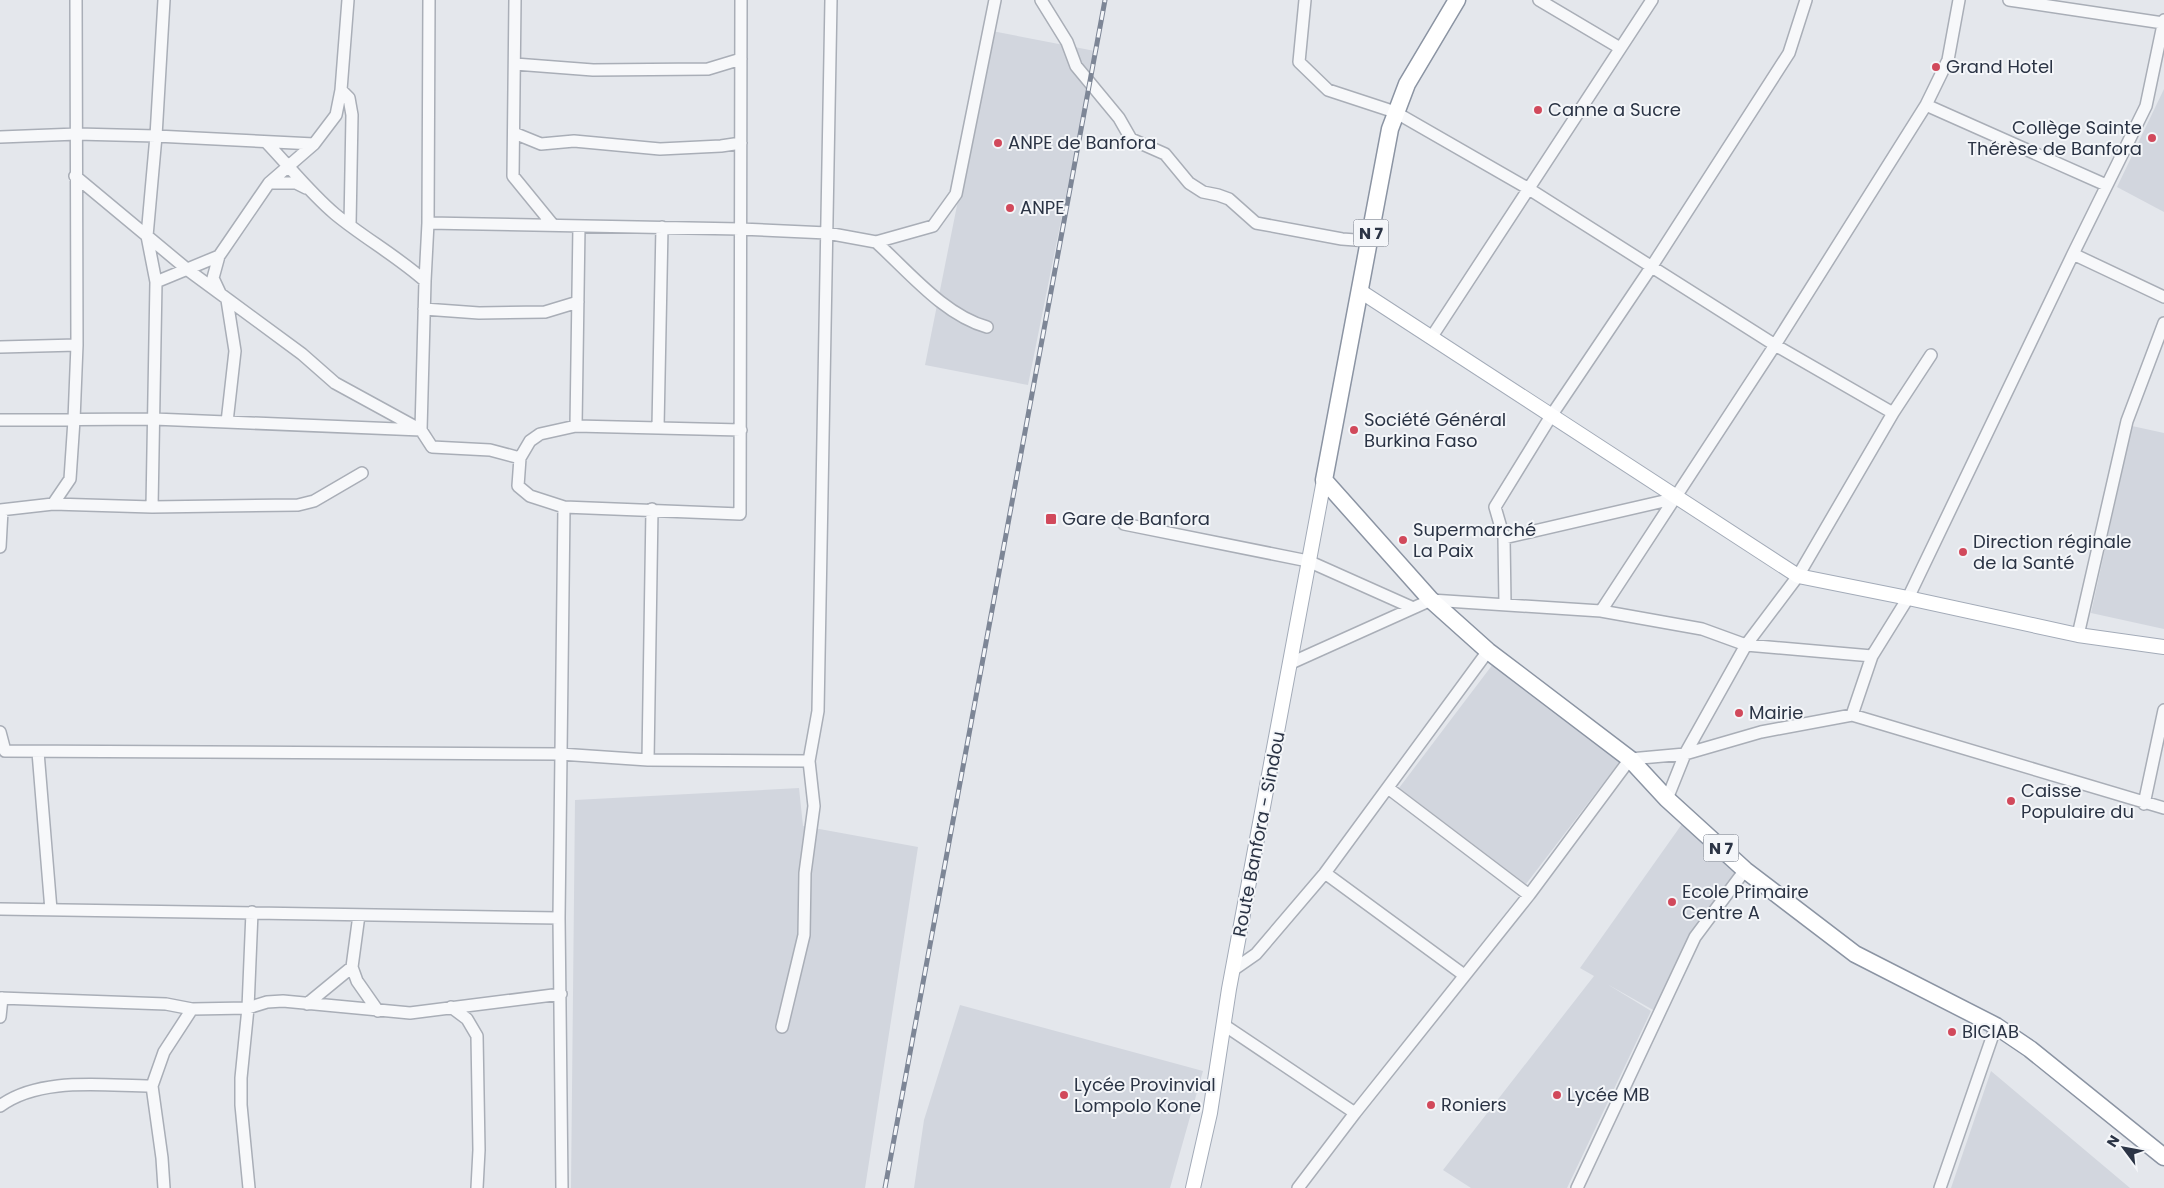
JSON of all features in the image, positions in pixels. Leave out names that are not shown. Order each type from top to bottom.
[{"type":"highway","name":"N 7","points":[[1457,0],[1421,58],[1395,112],[1390,129],[1324,480],[1431,600],[1488,651],[1630,760],[1667,798],[1745,870],[1855,954],[1996,1026],[2030,1049],[2164,1157]]},
{"type":"main road","points":[[1360,292],[1798,576],[2078,635],[2164,646]]},
{"type":"main road","name":"Route Banfora - Sindou","points":[[1193,1188],[1210,1114],[1232,970],[1324,480]]},
{"type":"street","points":[[53,504],[70,479],[74,420],[77,345],[75,176],[77,134],[76,0]]},
{"type":"street","points":[[152,507],[156,282],[147,236],[156,136],[164,0]]},
{"type":"street","points":[[227,422],[235,351],[224,297],[213,278],[219,256],[269,183],[314,144],[336,115],[341,90],[348,0]]},
{"type":"street","points":[[421,430],[428,223],[429,0]]},
{"type":"street","points":[[515,0],[514,176],[553,225]]},
{"type":"street","points":[[741,430],[576,426],[540,434],[530,441],[520,458],[518,486],[530,496],[564,507],[740,514],[741,430],[740,229],[742,0]]},
{"type":"street","points":[[782,1027],[804,935],[805,873],[814,806],[809,762],[818,711],[831,0]]},
{"type":"street","points":[[428,223],[740,229],[827,233],[876,242],[933,226],[956,194],[994,0]]},
{"type":"street","points":[[1041,0],[1067,42],[1076,66],[1119,118],[1131,139],[1165,154],[1189,183],[1204,192],[1218,194],[1229,199],[1256,223],[1342,239],[1369,241]]},
{"type":"street","points":[[1305,0],[1299,62],[1328,90],[1395,112],[1529,190],[1775,345],[1893,413]]},
{"type":"street","points":[[1539,0],[1620,48]]},
{"type":"street","points":[[1431,338],[1652,0]]},
{"type":"street","points":[[1505,604],[1504,538],[1496,507],[1552,416],[1652,266],[1789,53],[1806,0]]},
{"type":"street","points":[[1601,612],[1775,345],[1926,104],[1948,60],[1959,0]]},
{"type":"street","points":[[1852,714],[1872,656],[1908,598],[2106,185],[2146,106],[2164,22],[2009,0]]},
{"type":"street","points":[[515,64],[593,70],[708,69],[741,59]]},
{"type":"street","points":[[341,90],[349,98],[352,115],[350,225]]},
{"type":"street","points":[[1926,104],[2106,185]]},
{"type":"street","points":[[514,133],[541,144],[574,141],[660,149],[721,146],[741,143]]},
{"type":"street","points":[[0,137],[77,134],[314,144]]},
{"type":"street","points":[[266,142],[307,188],[370,242],[402,261],[425,281]]},
{"type":"street","points":[[75,176],[188,270],[302,354],[335,383],[421,430],[432,447],[490,450],[520,458]]},
{"type":"street","points":[[269,183],[296,183],[307,188]]},
{"type":"street","points":[[576,426],[580,226]]},
{"type":"street","points":[[658,427],[662,227]]},
{"type":"street","points":[[876,242],[950,310],[965,320],[986,327]]},
{"type":"street","points":[[2073,254],[2164,297]]},
{"type":"street","points":[[156,282],[219,256]]},
{"type":"street","points":[[424,309],[479,313],[545,312],[578,302]]},
{"type":"street","points":[[2078,635],[2127,421],[2164,323]]},
{"type":"street","points":[[0,347],[77,345]]},
{"type":"street","points":[[1667,798],[1685,754],[1746,645],[1798,576],[1893,413],[1931,355]]},
{"type":"street","points":[[0,420],[154,419],[421,430]]},
{"type":"street","points":[[0,547],[1,510],[53,504],[152,507],[298,505],[314,501],[362,473]]},
{"type":"street","points":[[1504,538],[1677,498]]},
{"type":"street","points":[[562,1188],[559,918],[564,507]]},
{"type":"street","points":[[648,760],[652,509]]},
{"type":"street","points":[[1124,524],[1308,561],[1411,607]]},
{"type":"street","points":[[1291,662],[1411,607],[1431,600],[1601,612],[1702,629],[1746,645],[1872,656]]},
{"type":"street","points":[[1232,970],[1256,954],[1325,873],[1488,651]]},
{"type":"street","points":[[2144,804],[2164,710]]},
{"type":"street","points":[[1298,1188],[1354,1113],[1529,895],[1630,760],[1685,754],[1761,732],[1852,714],[2144,804],[2164,808]]},
{"type":"street","points":[[0,732],[3,752],[560,754],[648,760],[809,762]]},
{"type":"street","points":[[38,752],[51,910]]},
{"type":"street","points":[[1388,788],[1529,895]]},
{"type":"street","points":[[1577,1188],[1695,937],[1745,870]]},
{"type":"street","points":[[1325,873],[1464,975]]},
{"type":"street","points":[[0,909],[559,918]]},
{"type":"street","points":[[249,1188],[241,1105],[241,1078],[248,1008],[252,912]]},
{"type":"street","points":[[358,915],[352,967],[356,981],[378,1011]]},
{"type":"street","points":[[307,1004],[352,967]]},
{"type":"street","points":[[0,1016],[1,998],[166,1004],[192,1010],[248,1008],[267,1002],[410,1013],[561,994]]},
{"type":"street","points":[[451,1007],[466,1019],[477,1036],[479,1150],[477,1188]]},
{"type":"street","points":[[164,1188],[152,1086],[164,1052],[192,1010]]},
{"type":"street","points":[[1224,1025],[1354,1113]]},
{"type":"street","points":[[1940,1188],[1996,1026]]},
{"type":"street","points":[[0,1113],[0,1105],[31,1090],[80,1085],[152,1086]]},
{"type":"shaded area","name":"ANPE","points":[[992,31],[1095,51],[1028,385],[925,365]]},
{"type":"shaded area","name":"Collège Sainte Thérèse de Banfora","points":[[2164,89],[2164,212],[2117,187]]},
{"type":"shaded area","points":[[2132,426],[2164,433],[2164,629],[2091,613]]},
{"type":"shaded area","points":[[1493,664],[1621,760],[1526,884],[1399,788]]},
{"type":"shaded area","points":[[799,788],[803,826],[918,847],[865,1188],[571,1188],[575,800]]},
{"type":"shaded area","name":"Lycée MB","points":[[1682,824],[1738,874],[1655,1011],[1607,984],[1651,1011],[1567,1188],[1471,1188],[1443,1170],[1594,976],[1580,968]]},
{"type":"shaded area","name":"Lycée Provinvial Lompolo Kone","points":[[960,1005],[1203,1071],[1170,1188],[914,1188],[924,1120]]},
{"type":"shaded area","points":[[1991,1071],[2130,1188],[1951,1188]]},
{"type":"railway","points":[[885,1188],[1105,0]]},
{"type":"place","name":"Grand Hotel","points":[[1936,67]]},
{"type":"place","name":"Canne a Sucre","points":[[1538,110]]},
{"type":"place","name":"Collège Sainte Thérèse de Banfora","points":[[2152,138]]},
{"type":"place","name":"ANPE de Banfora","points":[[998,143]]},
{"type":"place","name":"ANPE","points":[[1010,208]]},
{"type":"place","name":"Société Général Burkina Faso","points":[[1354,430]]},
{"type":"place","name":"Gare de Banfora","points":[[1051,519]]},
{"type":"place","name":"Supermarché La Paix","points":[[1403,540]]},
{"type":"place","name":"Direction réginale de la Santé","points":[[1963,552]]},
{"type":"place","name":"Mairie","points":[[1739,713]]},
{"type":"place","name":"Caisse Populaire du","points":[[2011,801]]},
{"type":"place","name":"Ecole Primaire Centre A","points":[[1672,902]]},
{"type":"place","name":"BICIAB","points":[[1952,1032]]},
{"type":"place","name":"Lycée Provinvial Lompolo Kone","points":[[1064,1095]]},
{"type":"place","name":"Lycée MB","points":[[1557,1095]]},
{"type":"place","name":"Roniers","points":[[1431,1105]]}]
